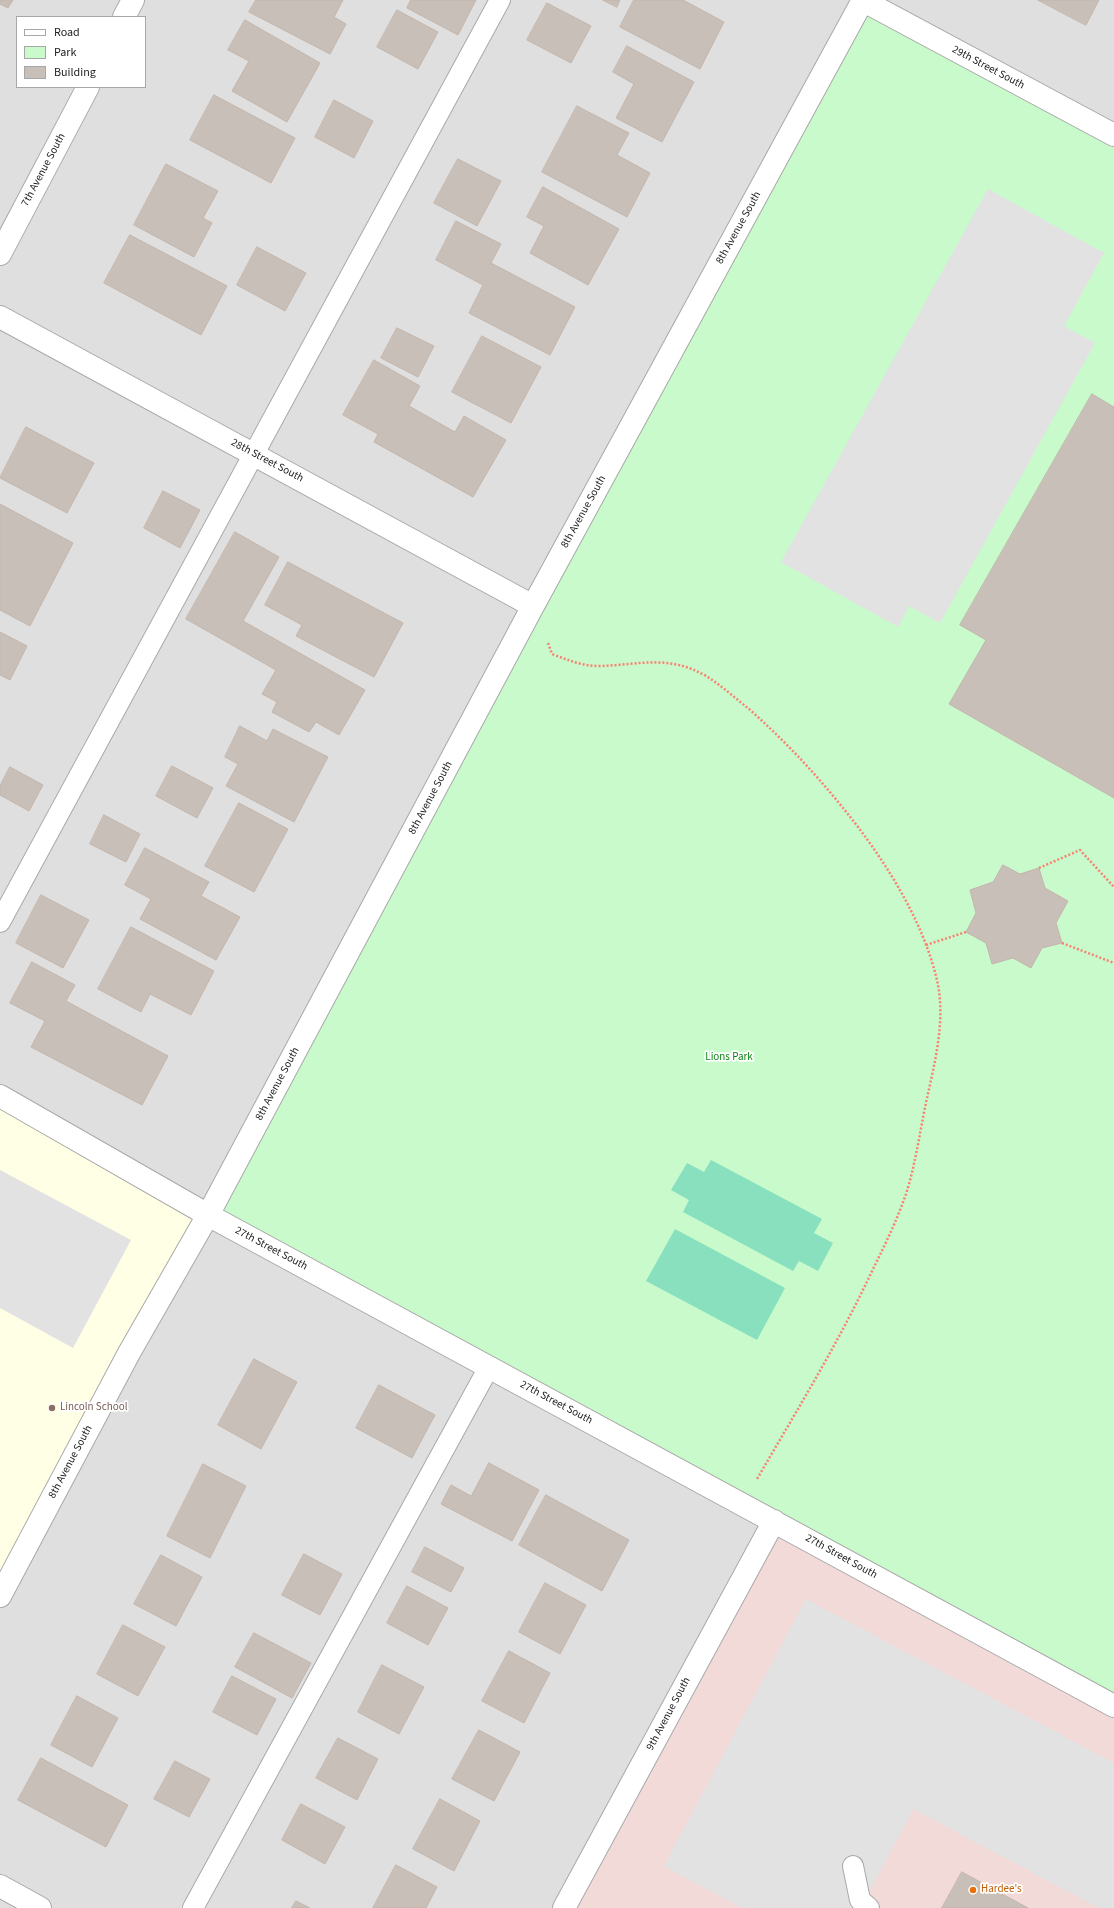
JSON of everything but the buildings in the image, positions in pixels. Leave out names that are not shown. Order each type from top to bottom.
[{"type":"street","points":[[125,16],[133,0]]},
{"type":"street","name":"29th Street South","points":[[862,0],[1114,135]]},
{"type":"street","name":"8th Avenue South","points":[[0,1596],[129,1353],[208,1215],[533,606],[862,0]]},
{"type":"street","name":"7th Avenue South","points":[[0,254],[87,88]]},
{"type":"street","name":"28th Street South","points":[[0,317],[533,606]]},
{"type":"street","name":"27th Street South","points":[[0,1096],[208,1215],[1114,1706]]},
{"type":"street","name":"9th Avenue South","points":[[564,1908],[774,1521]]},
{"type":"street","points":[[0,1886],[40,1908]]},
{"type":"lane","points":[[0,922],[500,0]]},
{"type":"lane","points":[[193,1908],[489,1367]]},
{"type":"lane","points":[[853,1866],[860,1900],[869,1908]]},
{"type":"path","points":[[533,606],[552,654],[576,663],[599,666],[650,662],[676,663],[705,675],[731,694],[759,718],[814,772],[859,828],[901,894],[926,945],[938,987],[940,1022],[934,1066],[917,1155],[905,1196],[887,1240],[860,1298],[830,1354],[742,1504]]},
{"type":"path","points":[[1039,868],[1080,850],[1114,887]]},
{"type":"path","points":[[926,945],[966,932]]},
{"type":"path","points":[[1062,943],[1114,963]]},
{"type":"shaded area","points":[[0,0],[1114,0],[1114,135],[774,1521],[565,1908],[0,1908]]},
{"type":"shaded area","points":[[988,189],[1104,253],[1064,326],[1095,343],[940,623],[909,606],[898,627],[781,562]]},
{"type":"shaded area","name":"Lincoln School","points":[[0,1102],[208,1215],[0,1600]]},
{"type":"shaded area","points":[[0,1170],[131,1240],[73,1348],[0,1308]]},
{"type":"shaded area","points":[[774,1521],[1114,1706],[1114,1908],[564,1908]]},
{"type":"shaded area","points":[[806,1599],[1114,1763],[1114,1908],[1099,1908],[913,1809],[861,1908],[742,1908],[664,1866]]},
{"type":"green space","name":"Lions Park","points":[[862,0],[1114,136],[1114,1706],[208,1215]]},
{"type":"green space","points":[[711,1160],[822,1219],[814,1233],[833,1243],[818,1271],[799,1261],[793,1271],[683,1212],[689,1200],[671,1190],[687,1163],[704,1172]]},
{"type":"green space","points":[[675,1229],[785,1288],[757,1340],[646,1281]]},
{"type":"place","name":"Lincoln School","points":[[52,1408]]},
{"type":"place","name":"Hardee's","points":[[973,1890]]}]
